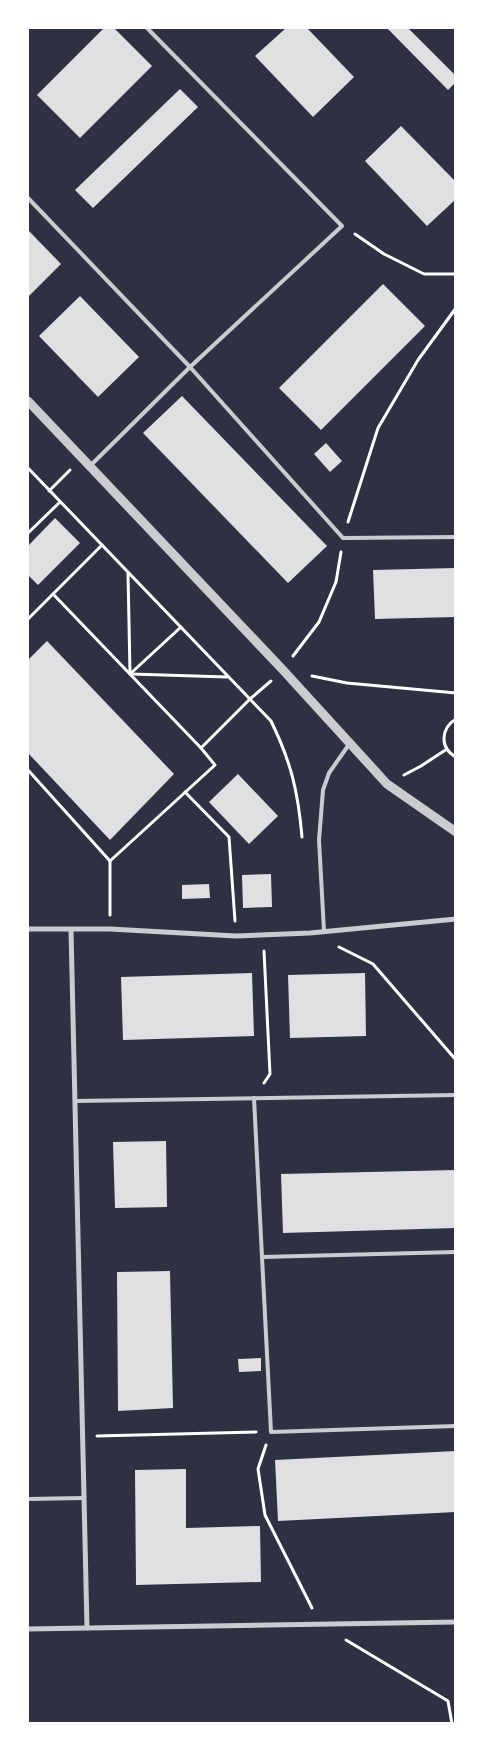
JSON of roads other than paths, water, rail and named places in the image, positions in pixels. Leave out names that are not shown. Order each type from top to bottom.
[{"type":"street","points":[[28,401],[283,670],[387,784],[456,832]]},
{"type":"street","points":[[28,929],[110,929],[236,936],[324,932],[456,919]]},
{"type":"street","points":[[71,930],[86,1628]]},
{"type":"street","points":[[28,1629],[456,1622]]},
{"type":"lane","points":[[89,466],[190,367],[342,226],[147,28]]},
{"type":"lane","points":[[28,198],[190,367],[343,538],[456,537]]},
{"type":"lane","points":[[324,932],[319,840],[323,790],[329,773],[350,743]]},
{"type":"lane","points":[[75,1101],[456,1095]]},
{"type":"lane","points":[[254,1098],[271,1432],[456,1426]]},
{"type":"lane","points":[[262,1257],[456,1252]]},
{"type":"lane","points":[[28,1499],[84,1498]]}]
